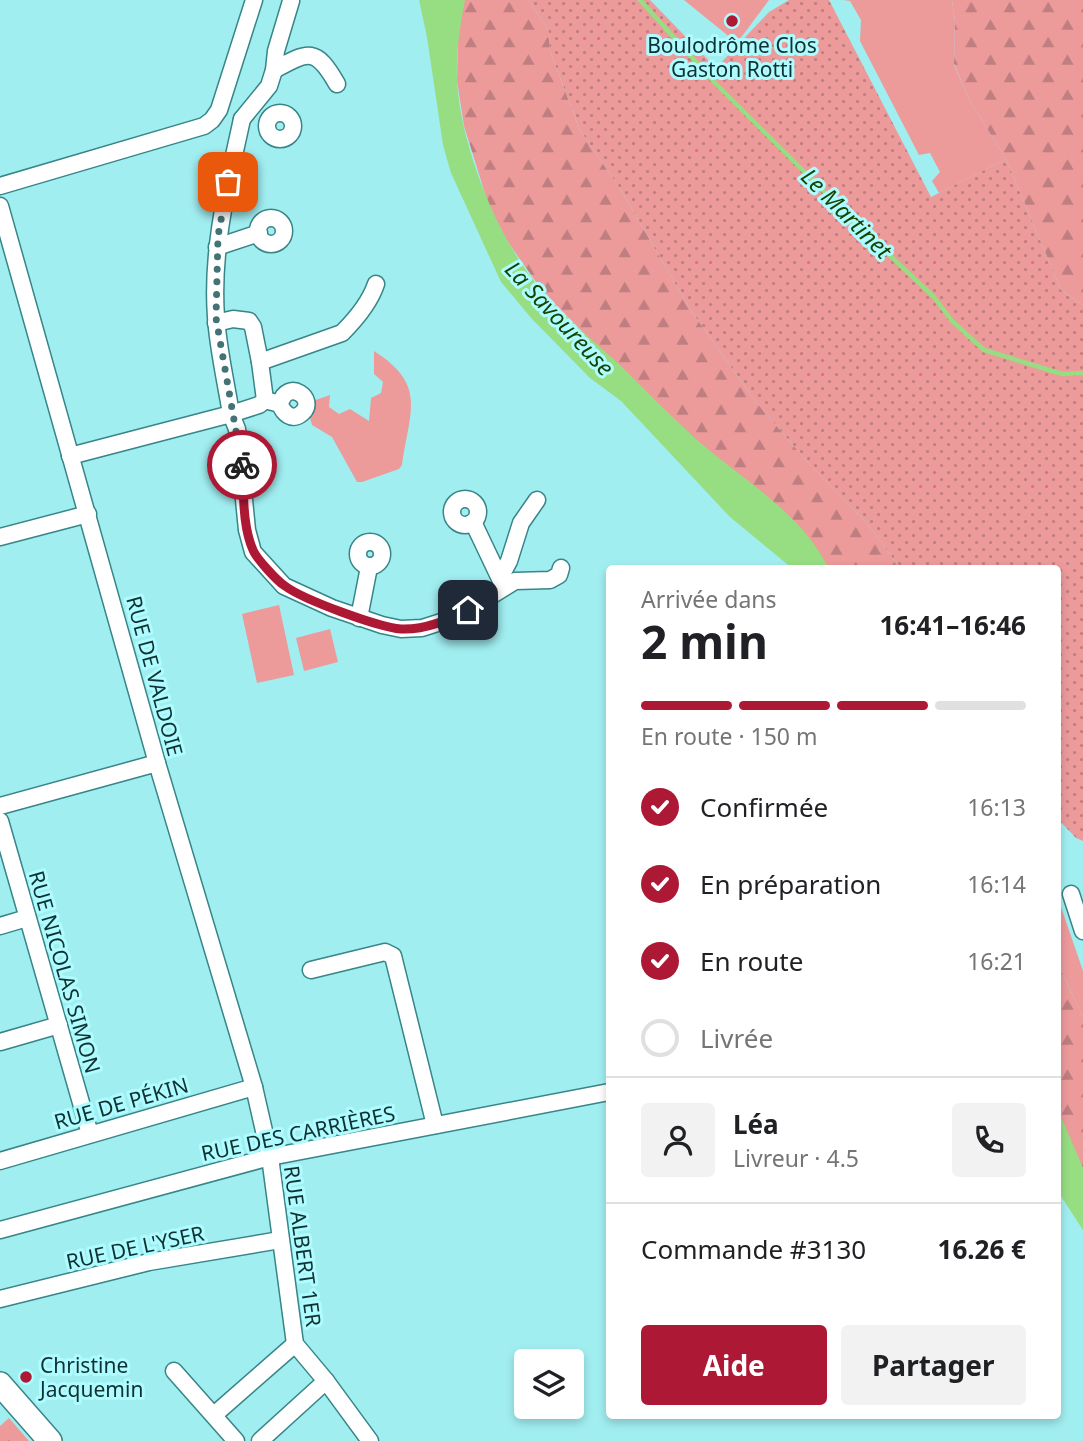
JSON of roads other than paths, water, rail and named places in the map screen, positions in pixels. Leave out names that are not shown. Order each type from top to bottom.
[{"type":"main road","points":[[0,1384],[50,1441]]},
{"type":"street","points":[[0,186],[204,126],[219,110],[254,0]]},
{"type":"street","points":[[291,1],[269,86],[246,114],[223,203],[217,247],[216,323],[231,414],[237,429],[247,530],[253,552],[284,586],[359,618],[401,629],[422,628],[468,610],[502,582],[521,523],[537,500]]},
{"type":"street","points":[[274,70],[300,57],[310,56],[325,62],[337,84]]},
{"type":"street","points":[[219,110],[268,121]]},
{"type":"street","name":"RUE DE VALDOIE","points":[[0,206],[157,763],[254,1087],[270,1157]]},
{"type":"street","points":[[217,247],[258,233]]},
{"type":"street","points":[[260,362],[342,333],[351,324],[376,284]]},
{"type":"street","points":[[70,456],[273,402],[260,362],[253,327],[249,321],[233,319],[216,323]]},
{"type":"street","points":[[0,537],[88,513]]},
{"type":"street","points":[[473,522],[502,582]]},
{"type":"street","points":[[359,618],[369,567]]},
{"type":"street","points":[[502,582],[550,580],[559,575],[561,568]]},
{"type":"street","points":[[0,806],[157,763]]},
{"type":"street","name":"RUE NICOLAS SIMON","points":[[0,821],[90,1134]]},
{"type":"street","points":[[1071,894],[1083,930]]},
{"type":"street","points":[[0,926],[27,918]]},
{"type":"street","points":[[311,970],[385,952],[393,956],[435,1125]]},
{"type":"street","points":[[0,1042],[59,1025]]},
{"type":"street","name":"RUE DE PÉKIN","points":[[0,1161],[254,1087]]},
{"type":"street","name":"RUE DES CARRIÈRES","points":[[0,1230],[270,1157],[606,1093]]},
{"type":"street","name":"RUE ALBERT 1ER","points":[[270,1157],[295,1344],[370,1441]]},
{"type":"street","name":"RUE DE L'YSER","points":[[0,1299],[149,1262],[281,1240]]},
{"type":"street","points":[[214,1415],[295,1344]]},
{"type":"street","points":[[174,1371],[236,1441]]},
{"type":"street","points":[[260,1441],[326,1381]]},
{"type":"water","name":"La Savoureuse","points":[[419,0],[465,0],[457,79],[466,134],[474,163],[497,221],[527,272],[562,312],[697,440],[787,514],[803,530],[827,565],[788,565],[730,517],[621,401],[590,378],[532,319],[501,282],[451,173],[443,145]]},
{"type":"water","points":[[1061,1116],[1083,1168],[1083,1230],[1061,1196]]},
{"type":"waterway","name":"Le Martinet","points":[[640,0],[716,84],[934,297],[952,321],[984,350],[1062,374],[1083,373]]},
{"type":"place","name":"Boulodrôme Clos Gaston Rotti","points":[[732,21]]},
{"type":"place","name":"Christine Jacquemin","points":[[26,1377]]}]
